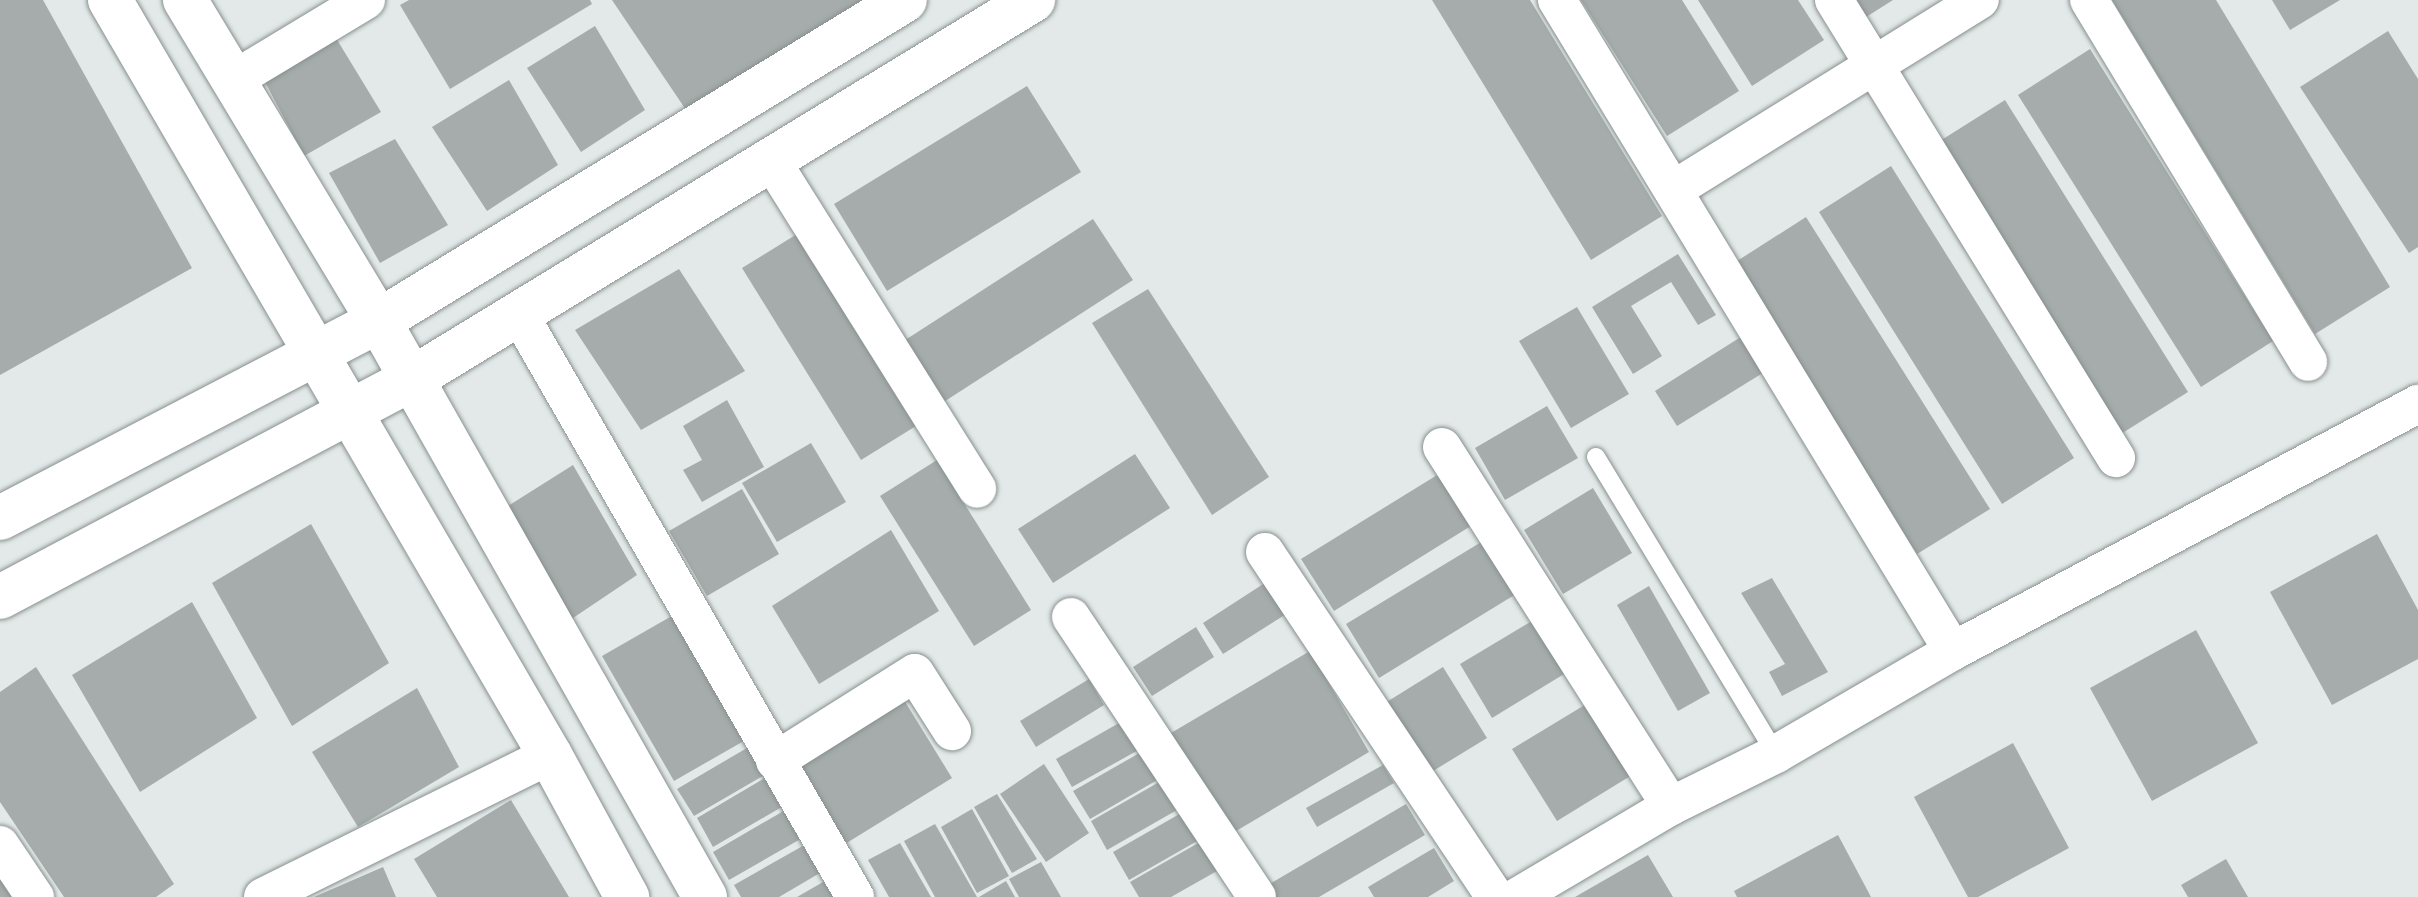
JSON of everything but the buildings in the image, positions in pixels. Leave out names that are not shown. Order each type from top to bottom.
[{"type":"street","points":[[110,0],[550,755],[627,897]]},
{"type":"street","points":[[185,0],[379,321],[705,897]]},
{"type":"street","points":[[235,79],[366,0]]},
{"type":"street","points":[[0,518],[379,321],[905,0]]},
{"type":"street","points":[[0,597],[410,380],[1033,0]]},
{"type":"street","points":[[1557,0],[1953,651]]},
{"type":"street","points":[[1834,0],[2116,458]]},
{"type":"street","points":[[1673,190],[1980,0]]},
{"type":"street","points":[[2089,0],[2308,362]]},
{"type":"street","points":[[771,160],[977,489]]},
{"type":"street","points":[[519,314],[855,897]]},
{"type":"street","points":[[1536,892],[1671,806],[1776,754],[1953,651],[2418,404]]},
{"type":"street","points":[[1442,447],[1671,806]]},
{"type":"street","points":[[1265,552],[1495,897]]},
{"type":"street","points":[[1071,617],[1257,897]]},
{"type":"street","points":[[775,761],[915,673],[952,731]]},
{"type":"street","points":[[263,897],[550,755]]},
{"type":"street","points":[[0,845],[35,897]]},
{"type":"lane","points":[[1596,457],[1776,754]]}]
